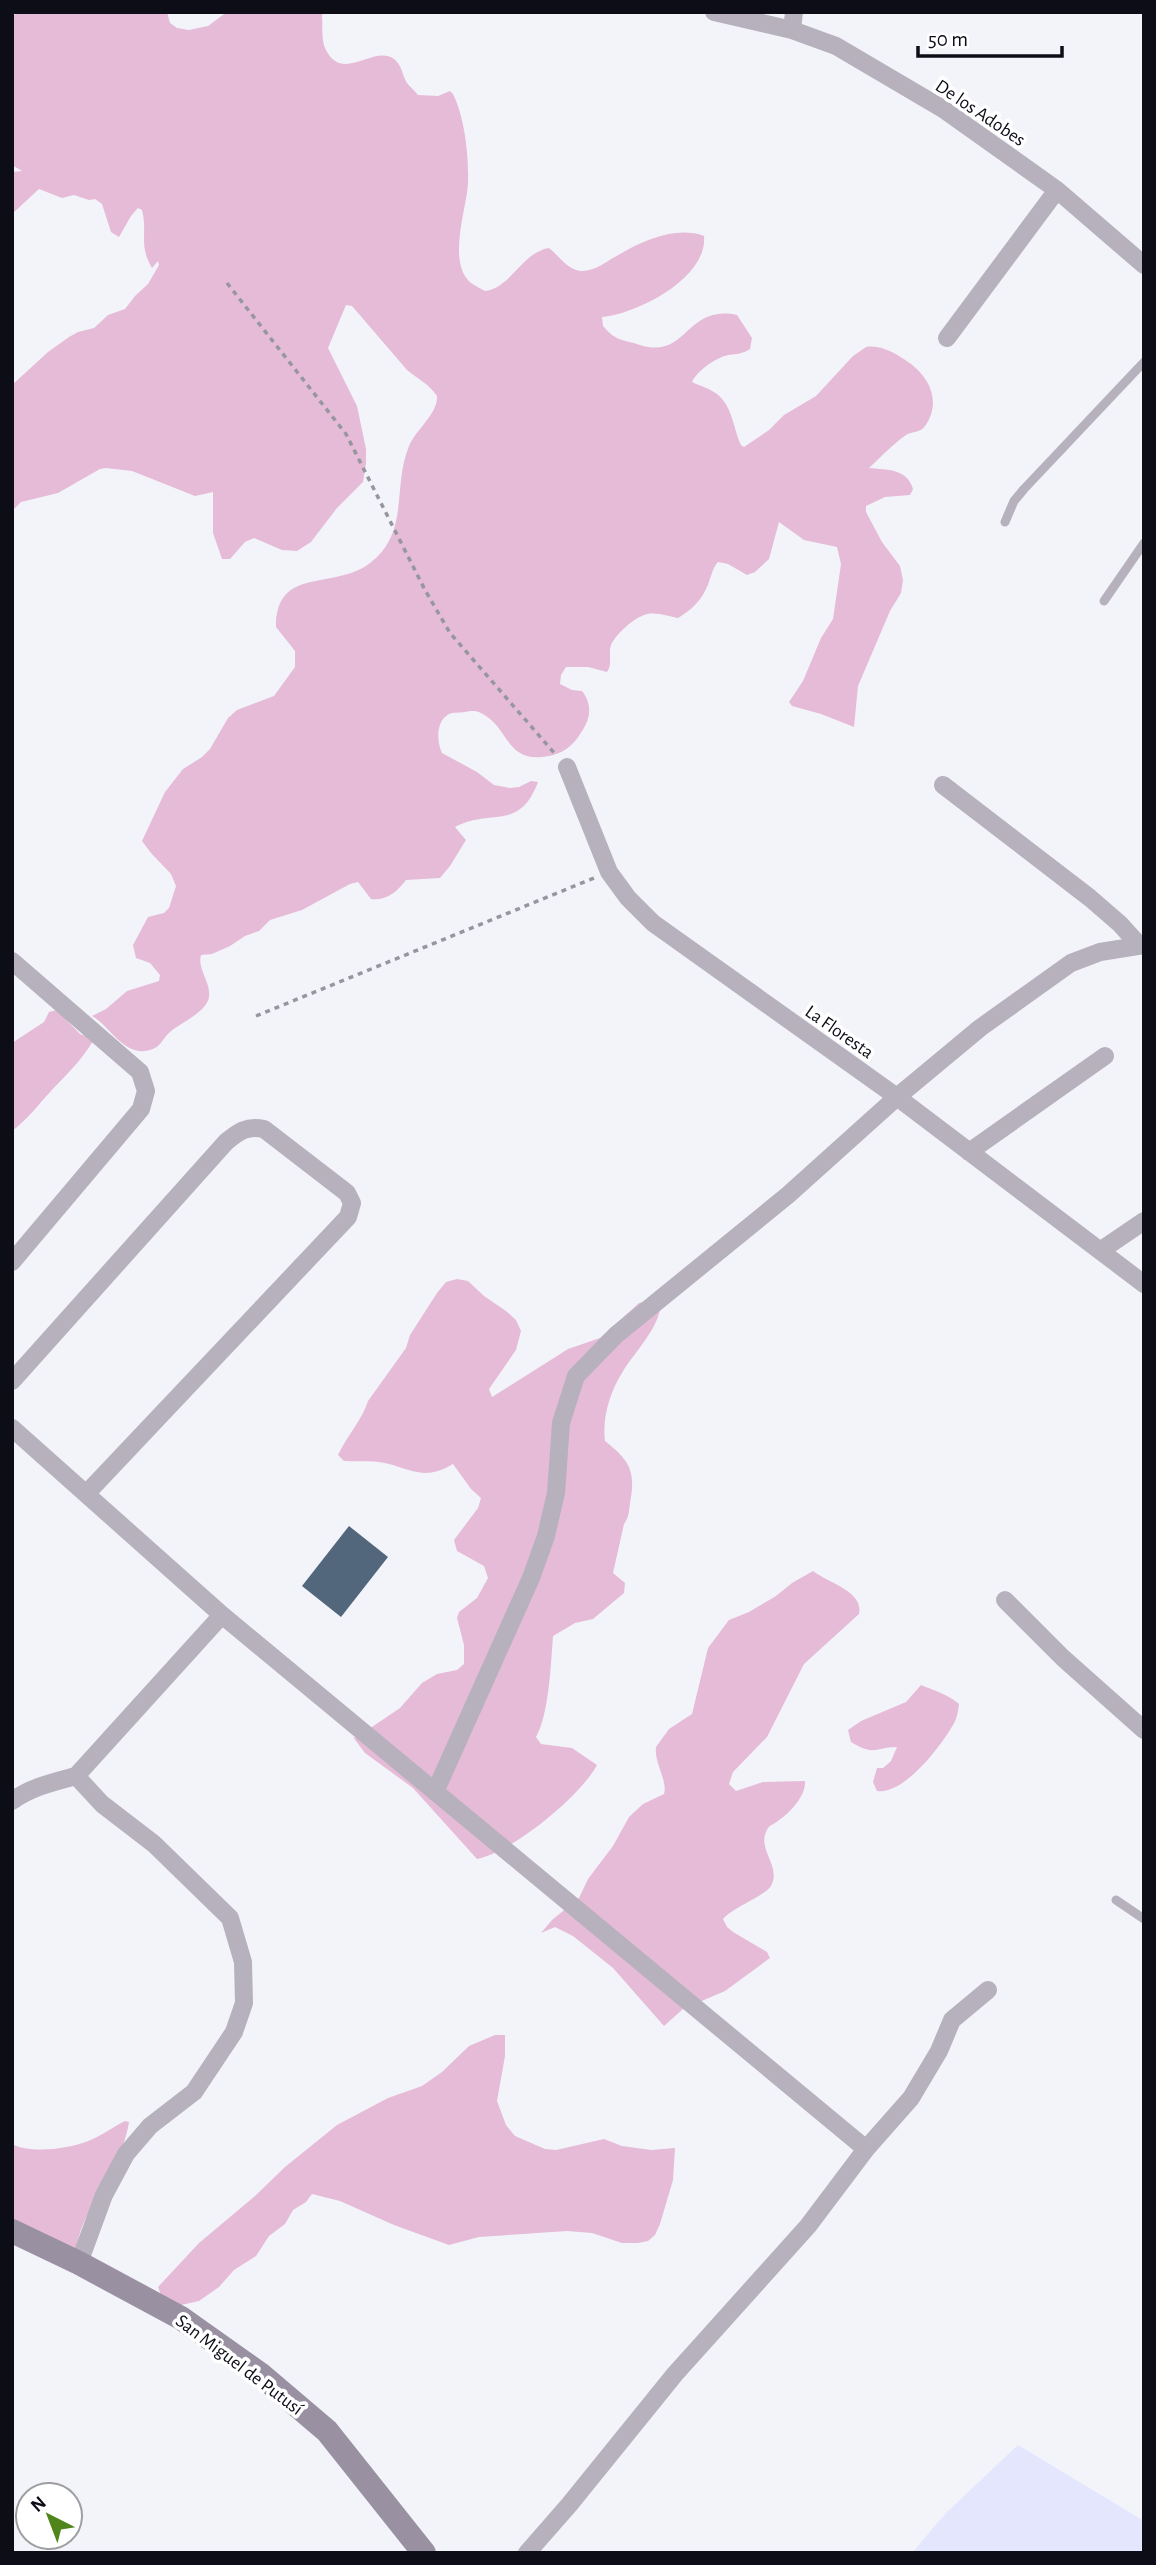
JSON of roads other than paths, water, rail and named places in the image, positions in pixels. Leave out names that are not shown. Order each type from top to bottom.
[{"type":"street","name":"De los Adobes","points":[[715,12],[793,21],[836,46],[943,110],[1057,190],[1144,265]]},
{"type":"street","points":[[947,338],[1057,190]]},
{"type":"street","name":"La Floresta","points":[[566,767],[609,872],[628,898],[653,923],[897,1097],[1144,1284]]},
{"type":"street","points":[[943,785],[1090,898],[1141,945]]},
{"type":"street","points":[[435,1793],[531,1578],[546,1536],[556,1493],[561,1423],[576,1376],[616,1335],[788,1195],[897,1097],[980,1028],[1071,962],[1100,952],[1141,945]]},
{"type":"street","points":[[12,961],[140,1072],[146,1091],[141,1110],[12,1262]]},
{"type":"street","points":[[969,1152],[1105,1056]]},
{"type":"street","points":[[12,1381],[226,1142],[241,1130],[254,1126],[264,1129],[347,1193],[352,1203],[348,1217],[86,1494]]},
{"type":"street","points":[[1100,1251],[1144,1221]]},
{"type":"street","points":[[12,1428],[222,1615],[866,2150]]},
{"type":"street","points":[[1005,1600],[1063,1658],[1144,1730]]},
{"type":"street","points":[[12,1801],[34,1789],[76,1776],[222,1615]]},
{"type":"street","points":[[76,1776],[102,1804],[154,1844],[230,1918],[243,1962],[244,2003],[234,2032],[194,2092],[150,2126],[126,2154],[104,2195],[79,2263]]},
{"type":"street","points":[[527,2553],[675,2374],[808,2226],[866,2150],[911,2098],[939,2052],[952,2020],[988,1990]]},
{"type":"street","name":"San Miguel de Putusí","points":[[12,2231],[79,2263],[181,2318],[270,2382],[327,2431],[424,2553]]},
{"type":"lane","points":[[1005,522],[1014,501],[1024,489],[1144,362]]},
{"type":"lane","points":[[1104,601],[1144,543]]},
{"type":"lane","points":[[1116,1900],[1144,1919]]}]
